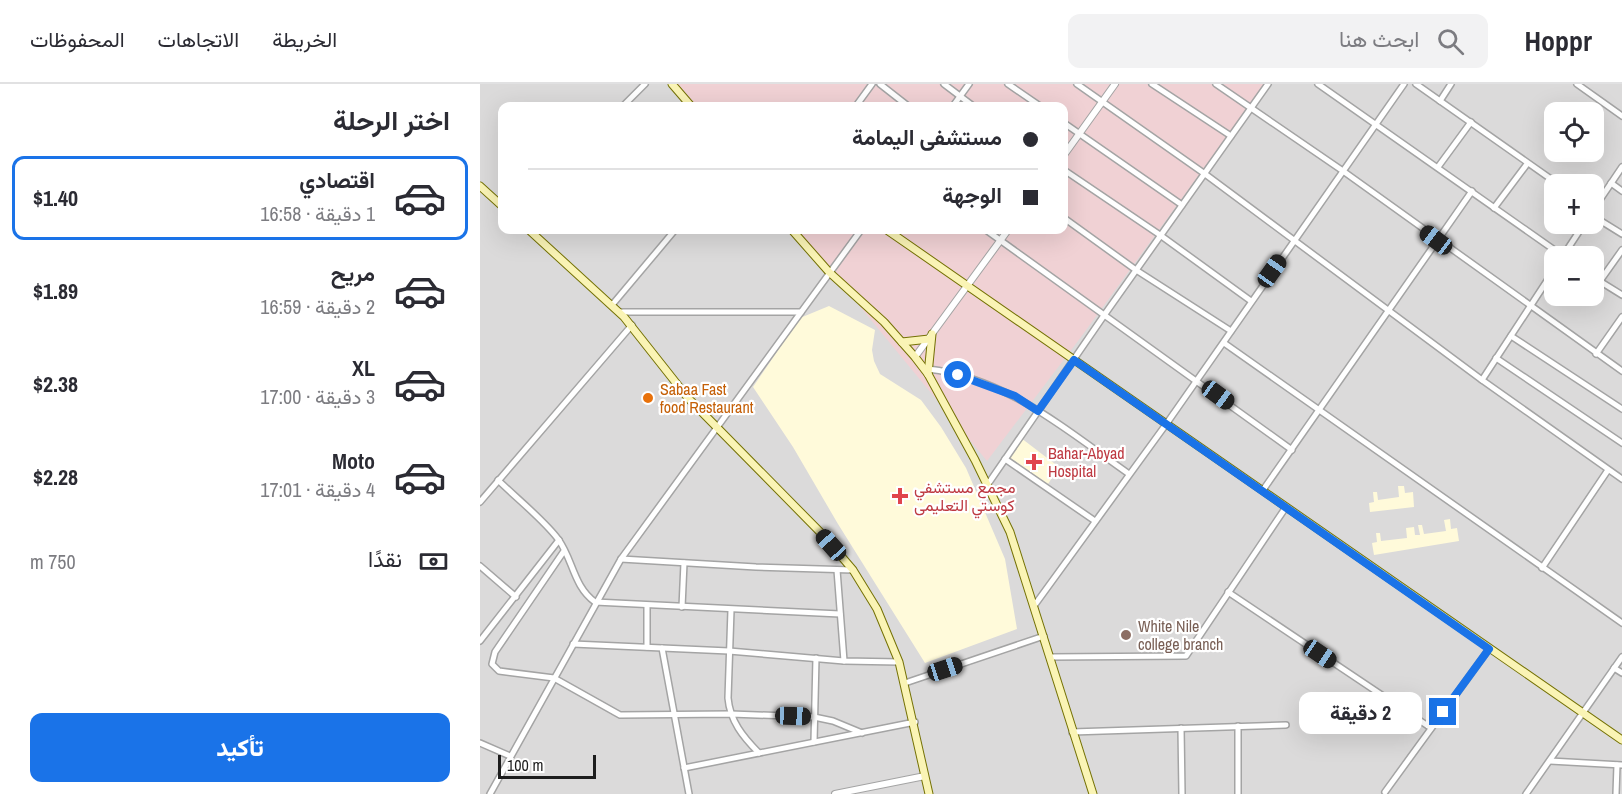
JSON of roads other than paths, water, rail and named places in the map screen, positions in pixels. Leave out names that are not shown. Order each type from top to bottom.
[{"type":"main road","points":[[672,84],[688,102]]},
{"type":"main road","points":[[480,186],[498,202]]},
{"type":"main road","points":[[533,234],[632,325],[673,380],[716,428],[810,522],[853,570],[877,609],[899,662],[915,722],[929,794]]},
{"type":"main road","points":[[796,234],[829,272],[884,322],[928,372],[988,484],[1010,532],[1093,794]]},
{"type":"main road","points":[[893,234],[1622,740]]},
{"type":"main road","points":[[902,342],[931,337],[928,372]]},
{"type":"street","points":[[627,102],[645,84]]},
{"type":"street","points":[[859,102],[872,84]]},
{"type":"street","points":[[880,84],[903,102]]},
{"type":"street","points":[[944,84],[968,102]]},
{"type":"street","points":[[957,102],[969,84]]},
{"type":"street","points":[[1008,84],[1034,102]]},
{"type":"street","points":[[1077,84],[1205,174],[1482,380],[1622,479]]},
{"type":"street","points":[[1068,149],[1115,84]]},
{"type":"street","points":[[1152,84],[1231,136]]},
{"type":"street","points":[[1216,84],[1343,171],[1436,240],[1622,371]]},
{"type":"street","points":[[988,484],[1268,84]]},
{"type":"street","points":[[1318,84],[1549,246]]},
{"type":"street","points":[[1034,606],[1224,343],[1404,84]]},
{"type":"street","points":[[1416,84],[1544,175]]},
{"type":"street","points":[[1440,101],[1451,84]]},
{"type":"street","points":[[1577,84],[1622,116]]},
{"type":"street","points":[[1438,167],[1471,122]]},
{"type":"street","points":[[1068,126],[1182,205]]},
{"type":"street","points":[[1494,208],[1527,164]]},
{"type":"street","points":[[1604,194],[1622,167]]},
{"type":"street","points":[[1068,173],[1251,301]]},
{"type":"street","points":[[1611,183],[1622,191]]},
{"type":"street","points":[[1263,490],[1472,191]]},
{"type":"street","points":[[1068,221],[1136,270],[1232,331]]},
{"type":"street","points":[[1604,223],[1622,234]]},
{"type":"street","points":[[612,305],[672,234]]},
{"type":"street","points":[[490,794],[621,559],[858,234]]},
{"type":"street","points":[[993,234],[1292,450]]},
{"type":"street","points":[[915,357],[1004,234]]},
{"type":"street","points":[[1604,276],[1622,250]]},
{"type":"street","points":[[1604,284],[1622,295]]},
{"type":"street","points":[[1482,380],[1544,286]]},
{"type":"street","points":[[619,312],[801,312]]},
{"type":"street","points":[[1596,354],[1622,316]]},
{"type":"street","points":[[480,502],[632,325]]},
{"type":"street","points":[[1511,336],[1622,409]]},
{"type":"street","points":[[1224,343],[1622,623]]},
{"type":"street","points":[[1496,358],[1622,443]]},
{"type":"street","points":[[928,372],[951,373],[1015,396],[1129,474]]},
{"type":"street","points":[[1005,459],[1095,521]]},
{"type":"street","points":[[1542,568],[1608,470]]},
{"type":"street","points":[[498,480],[559,540],[580,588],[595,602],[840,614]]},
{"type":"street","points":[[1051,657],[1186,656],[1286,507]]},
{"type":"street","points":[[480,641],[559,540]]},
{"type":"street","points":[[564,551],[495,652],[492,664],[499,671],[554,678],[620,715],[675,713],[814,717],[833,721],[862,733]]},
{"type":"street","points":[[621,559],[853,570]]},
{"type":"street","points":[[682,607],[684,563]]},
{"type":"street","points":[[480,566],[516,597]]},
{"type":"street","points":[[837,570],[844,661]]},
{"type":"street","points":[[1228,592],[1431,728]]},
{"type":"street","points":[[646,647],[647,606]]},
{"type":"street","points":[[731,610],[728,698],[731,714],[740,733],[759,753]]},
{"type":"street","points":[[905,683],[1044,636]]},
{"type":"street","points":[[573,644],[729,651],[844,661],[899,662]]},
{"type":"street","points":[[663,648],[689,794]]},
{"type":"street","points":[[1385,792],[1489,649]]},
{"type":"street","points":[[1526,794],[1622,657]]},
{"type":"street","points":[[814,742],[816,658]]},
{"type":"street","points":[[1614,668],[1622,673]]},
{"type":"street","points":[[684,768],[915,722]]},
{"type":"street","points":[[1072,732],[1286,724]]},
{"type":"street","points":[[1238,726],[1238,794]]},
{"type":"street","points":[[1181,728],[1182,794]]},
{"type":"street","points":[[480,744],[510,756]]},
{"type":"street","points":[[1550,761],[1620,765],[1616,794]]},
{"type":"street","points":[[834,794],[854,792],[925,776]]},
{"type":"place","name":"Sabaa Fast food Restaurant","points":[[648,398]]},
{"type":"place","name":"Bahar-Abyad Hospital","points":[[1034,462]]},
{"type":"place","name":"مجمع مستشفي كوستي التعليمى","points":[[900,496]]},
{"type":"place","name":"White Nile college branch","points":[[1126,635]]}]
